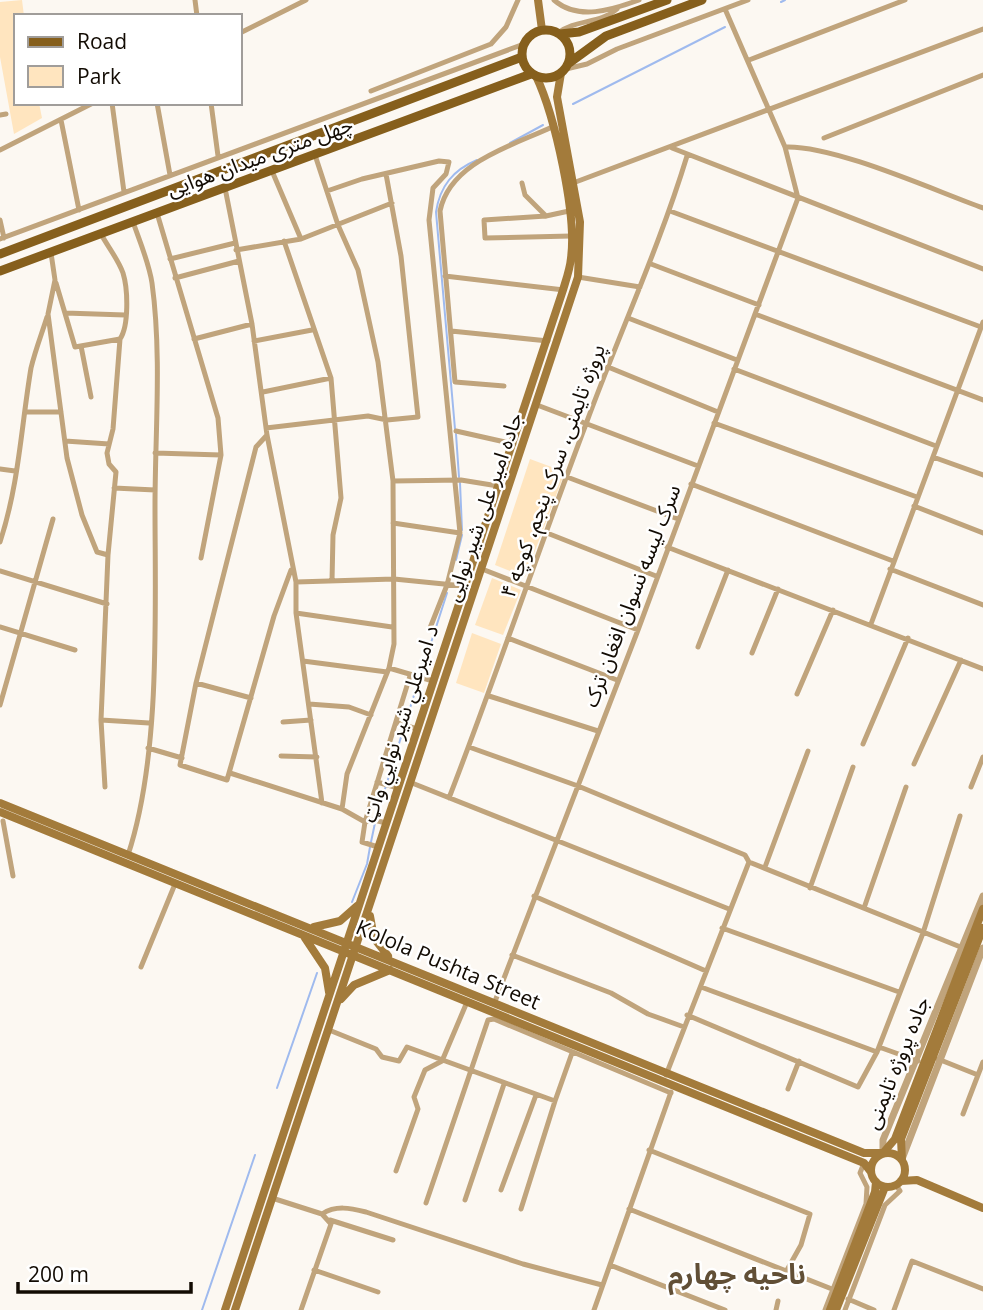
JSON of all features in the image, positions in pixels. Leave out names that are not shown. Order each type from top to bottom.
[{"type":"main road","points":[[538,0],[542,30]]},
{"type":"main road","points":[[667,0],[579,32],[559,34],[542,30],[524,44],[522,57],[534,75],[549,78],[565,69],[606,36],[702,0]]},
{"type":"main road","points":[[559,34],[570,48],[565,69]]},
{"type":"main road","points":[[0,254],[522,57]]},
{"type":"main road","name":"جاده امیر علی شیر نوایی","points":[[246,1262],[272,1198],[412,783],[537,405],[568,291],[578,277],[580,222],[557,97],[565,69]]},
{"type":"main road","name":"د امیرعلي شیر نوايي واټ","points":[[246,1262],[359,904],[464,586],[548,341],[568,291],[571,257],[569,211],[552,127],[534,75]]},
{"type":"main road","name":"چهل متری میدان هوایی","points":[[0,271],[534,75]]},
{"type":"main road","points":[[20,247],[26,262]]},
{"type":"main road","name":"Kolola Pushta Street","points":[[0,803],[357,945],[666,1075],[864,1153],[883,1153]]},
{"type":"main road","points":[[1,817],[390,970],[672,1090],[864,1163],[876,1182],[875,1192],[836,1310]]},
{"type":"main road","points":[[308,927],[340,921],[359,904]]},
{"type":"main road","points":[[370,907],[374,938],[382,951],[393,961]]},
{"type":"main road","name":"جاده پروژه تایمنی","points":[[883,1153],[895,1139],[920,1062],[975,950],[983,909]]},
{"type":"main road","name":"جاده پروژه تایمنی","points":[[903,1162],[901,1139],[936,1058],[983,928]]},
{"type":"main road","points":[[303,936],[325,968],[329,998]]},
{"type":"main road","points":[[339,1001],[354,985],[390,970]]},
{"type":"main road","points":[[871,1172],[873,1161],[883,1153],[892,1154],[903,1162],[917,1180],[983,1208]]},
{"type":"main road","points":[[899,1183],[903,1162]]},
{"type":"main road","points":[[876,1182],[886,1187],[917,1180]]},
{"type":"main road","points":[[827,1310],[840,1294],[886,1187]]},
{"type":"main road","points":[[234,1310],[237,1289],[246,1262]]},
{"type":"main road","points":[[225,1310],[237,1289]]},
{"type":"street","points":[[242,32],[306,0]]},
{"type":"street","points":[[371,91],[491,44],[506,27],[518,0]]},
{"type":"street","points":[[554,0],[573,11],[620,7]]},
{"type":"street","points":[[559,34],[571,23],[599,19],[639,0]]},
{"type":"street","points":[[565,69],[587,64],[617,49],[748,0]]},
{"type":"street","points":[[749,60],[905,0]]},
{"type":"street","points":[[724,9],[749,60],[785,147],[798,198]]},
{"type":"street","points":[[573,183],[983,29]]},
{"type":"street","points":[[0,220],[2,238],[524,44]]},
{"type":"street","points":[[824,138],[983,75]]},
{"type":"street","points":[[396,82],[398,89]]},
{"type":"street","points":[[0,150],[89,105]]},
{"type":"street","points":[[112,105],[124,192]]},
{"type":"street","points":[[158,105],[170,175]]},
{"type":"street","points":[[211,105],[218,156]]},
{"type":"street","points":[[61,120],[79,210]]},
{"type":"street","points":[[504,386],[455,382],[440,211],[456,177],[489,156],[552,127]]},
{"type":"street","points":[[785,147],[803,146],[840,157],[983,208]]},
{"type":"street","points":[[672,148],[983,270]]},
{"type":"street","points":[[315,155],[338,225],[358,270],[370,315],[387,420],[393,481],[394,644],[388,670],[347,774],[342,809]]},
{"type":"street","name":"پروژه تایمنی، سرک پنجم، کوچه ۴","points":[[449,798],[489,696],[586,424],[651,264],[687,156]]},
{"type":"street","points":[[327,191],[439,161],[449,162],[446,174],[433,188],[429,220],[458,480],[460,533],[449,585],[430,628]]},
{"type":"street","points":[[272,171],[301,239]]},
{"type":"street","points":[[291,570],[227,780],[180,765],[196,683],[256,447],[267,432],[368,416],[387,420],[418,417],[401,256],[386,174]]},
{"type":"street","points":[[522,183],[525,195],[546,216]]},
{"type":"street","points":[[225,188],[252,324],[291,570],[296,582],[296,613],[322,803]]},
{"type":"street","name":"سرک لیسه نسوان افغان‌ ترک","points":[[494,1004],[638,630],[798,198]]},
{"type":"street","points":[[236,250],[301,239],[392,203]]},
{"type":"street","points":[[569,211],[546,216],[484,220],[485,238],[571,236]]},
{"type":"street","points":[[670,211],[982,324],[981,336],[936,446],[871,624]]},
{"type":"street","points":[[157,213],[218,418],[221,455],[201,558]]},
{"type":"street","points":[[128,855],[139,821],[148,748],[155,621],[156,363],[152,282],[133,222]]},
{"type":"street","points":[[100,234],[124,275],[125,315],[125,332],[120,339],[107,453],[108,464],[116,472],[108,555],[101,720],[105,787]]},
{"type":"street","points":[[284,241],[312,330],[331,377],[341,498],[334,536],[332,581]]},
{"type":"street","points":[[170,259],[235,243]]},
{"type":"street","points":[[51,253],[55,280],[75,347],[120,339]]},
{"type":"street","points":[[175,278],[239,261]]},
{"type":"street","points":[[651,264],[758,305]]},
{"type":"street","points":[[445,276],[568,291]]},
{"type":"street","points":[[578,277],[640,288]]},
{"type":"street","points":[[0,542],[14,498],[15,471],[32,366],[55,280]]},
{"type":"street","points":[[48,313],[65,440],[82,515],[96,552],[108,555]]},
{"type":"street","points":[[65,313],[125,315]]},
{"type":"street","points":[[755,314],[983,400]]},
{"type":"street","points":[[628,318],[737,360]]},
{"type":"street","points":[[194,339],[252,324]]},
{"type":"street","points":[[254,341],[312,330]]},
{"type":"street","points":[[451,331],[548,341]]},
{"type":"street","points":[[81,346],[91,397]]},
{"type":"street","points":[[608,368],[718,412]]},
{"type":"street","points":[[734,369],[936,446]]},
{"type":"street","points":[[263,392],[331,377]]},
{"type":"street","points":[[537,405],[698,466]]},
{"type":"street","points":[[26,412],[61,412]]},
{"type":"street","points":[[714,424],[917,497]]},
{"type":"street","points":[[456,430],[514,444]]},
{"type":"street","points":[[65,440],[109,444]]},
{"type":"street","points":[[155,453],[221,455]]},
{"type":"street","points":[[933,457],[983,475]]},
{"type":"street","points":[[0,469],[15,471]]},
{"type":"street","points":[[566,477],[678,519]]},
{"type":"street","points":[[393,481],[458,480],[498,486]]},
{"type":"street","points":[[691,484],[893,561]]},
{"type":"street","points":[[114,488],[155,490]]},
{"type":"street","points":[[914,506],[983,533]]},
{"type":"street","points":[[0,705],[53,519]]},
{"type":"street","points":[[393,523],[460,533]]},
{"type":"street","points":[[547,533],[656,576]]},
{"type":"street","points":[[667,547],[983,668]]},
{"type":"street","points":[[482,569],[638,630]]},
{"type":"street","points":[[890,569],[983,605]]},
{"type":"street","points":[[698,647],[728,570]]},
{"type":"street","points":[[0,571],[107,604]]},
{"type":"street","points":[[296,582],[394,579],[464,586]]},
{"type":"street","points":[[752,653],[778,589]]},
{"type":"street","points":[[797,694],[832,610]]},
{"type":"street","points":[[296,613],[393,627]]},
{"type":"street","points":[[0,627],[75,650]]},
{"type":"street","points":[[508,638],[617,680]]},
{"type":"street","points":[[863,744],[908,638]]},
{"type":"street","points":[[914,764],[961,660]]},
{"type":"street","points":[[303,661],[388,670],[433,681]]},
{"type":"street","points":[[378,847],[365,842],[365,822],[377,782],[401,724],[410,676]]},
{"type":"street","points":[[196,683],[251,698]]},
{"type":"street","points":[[489,696],[598,731]]},
{"type":"street","points":[[309,704],[349,707],[371,715]]},
{"type":"street","points":[[101,720],[149,723]]},
{"type":"street","points":[[283,722],[311,720]]},
{"type":"street","points":[[401,724],[417,729]]},
{"type":"street","points":[[469,747],[578,786],[745,855],[749,862],[810,888],[923,933],[975,950]]},
{"type":"street","points":[[148,748],[182,758]]},
{"type":"street","points":[[765,867],[808,751]]},
{"type":"street","points":[[281,756],[317,757]]},
{"type":"street","points":[[971,787],[983,757]]},
{"type":"street","points":[[810,888],[853,767]]},
{"type":"street","points":[[230,773],[342,809],[365,822],[374,820],[386,823]]},
{"type":"street","points":[[377,782],[398,788]]},
{"type":"street","points":[[412,783],[729,909]]},
{"type":"street","points":[[864,908],[906,787]]},
{"type":"street","points":[[687,1015],[858,1087],[878,1049],[923,933],[960,816]]},
{"type":"street","points":[[1,817],[13,876]]},
{"type":"street","points":[[666,1075],[687,1015],[749,862]]},
{"type":"street","points":[[141,967],[175,884]]},
{"type":"street","points":[[534,896],[705,971]]},
{"type":"street","name":"جاده پروژه تایمنی","points":[[975,950],[983,896]]},
{"type":"street","points":[[722,928],[900,992]]},
{"type":"street","points":[[512,955],[611,993],[648,1014],[684,1027]]},
{"type":"street","points":[[701,986],[920,1062]]},
{"type":"street","points":[[396,1171],[418,1109],[414,1097],[419,1081],[425,1070],[442,1061],[467,1002]]},
{"type":"street","points":[[426,1203],[486,1021],[491,1019],[672,1090],[594,1310]]},
{"type":"street","points":[[329,1030],[376,1049],[382,1057],[399,1061],[407,1047],[555,1101]]},
{"type":"street","points":[[521,1209],[572,1053]]},
{"type":"street","points":[[936,1058],[978,1075]]},
{"type":"street","points":[[788,1089],[799,1061]]},
{"type":"street","points":[[963,1114],[983,1062]]},
{"type":"street","points":[[465,1199],[503,1084]]},
{"type":"street","points":[[501,1190],[536,1095]]},
{"type":"street","points":[[649,1150],[810,1214],[801,1245],[787,1270]]},
{"type":"street","points":[[845,1310],[840,1294],[866,1205],[867,1187],[860,1173],[864,1163]]},
{"type":"street","points":[[840,1294],[885,1205],[900,1191],[899,1183]]},
{"type":"street","points":[[272,1198],[393,1240]]},
{"type":"street","points":[[322,1214],[329,1210],[347,1208],[366,1212],[523,1264],[602,1285]]},
{"type":"street","points":[[629,1209],[787,1270],[874,1310]]},
{"type":"street","points":[[300,1310],[331,1220]]},
{"type":"street","points":[[894,1310],[912,1261],[983,1289]]},
{"type":"street","points":[[610,1265],[725,1310]]},
{"type":"street","points":[[314,1270],[378,1292]]},
{"type":"street","points":[[776,1310],[778,1300]]},
{"type":"green space","points":[[22,0],[24,14],[14,14],[14,105],[39,105],[42,118],[14,134],[0,57],[0,2]]},
{"type":"green space","points":[[530,459],[565,472],[525,577],[495,565]]},
{"type":"green space","points":[[492,578],[521,590],[503,635],[475,625]]},
{"type":"green space","points":[[472,633],[501,644],[484,693],[456,683]]},
{"type":"waterway","points":[[781,2],[785,0]]},
{"type":"waterway","points":[[573,104],[725,27]]},
{"type":"waterway","points":[[510,143],[543,125]]},
{"type":"waterway","points":[[455,429],[436,212],[441,194],[449,180],[477,160]]},
{"type":"waterway","points":[[456,434],[459,477]]},
{"type":"waterway","points":[[460,483],[462,530]]},
{"type":"waterway","points":[[456,560],[462,535]]},
{"type":"waterway","points":[[421,674],[447,593]]},
{"type":"waterway","points":[[376,818],[419,679]]},
{"type":"waterway","points":[[371,842],[375,823]]},
{"type":"waterway","points":[[352,902],[367,864],[370,847]]},
{"type":"waterway","points":[[277,1088],[317,973]]},
{"type":"waterway","points":[[202,1310],[255,1155]]},
{"type":"district","name":"ناحیه چهارم","points":[[737,1274]]}]
